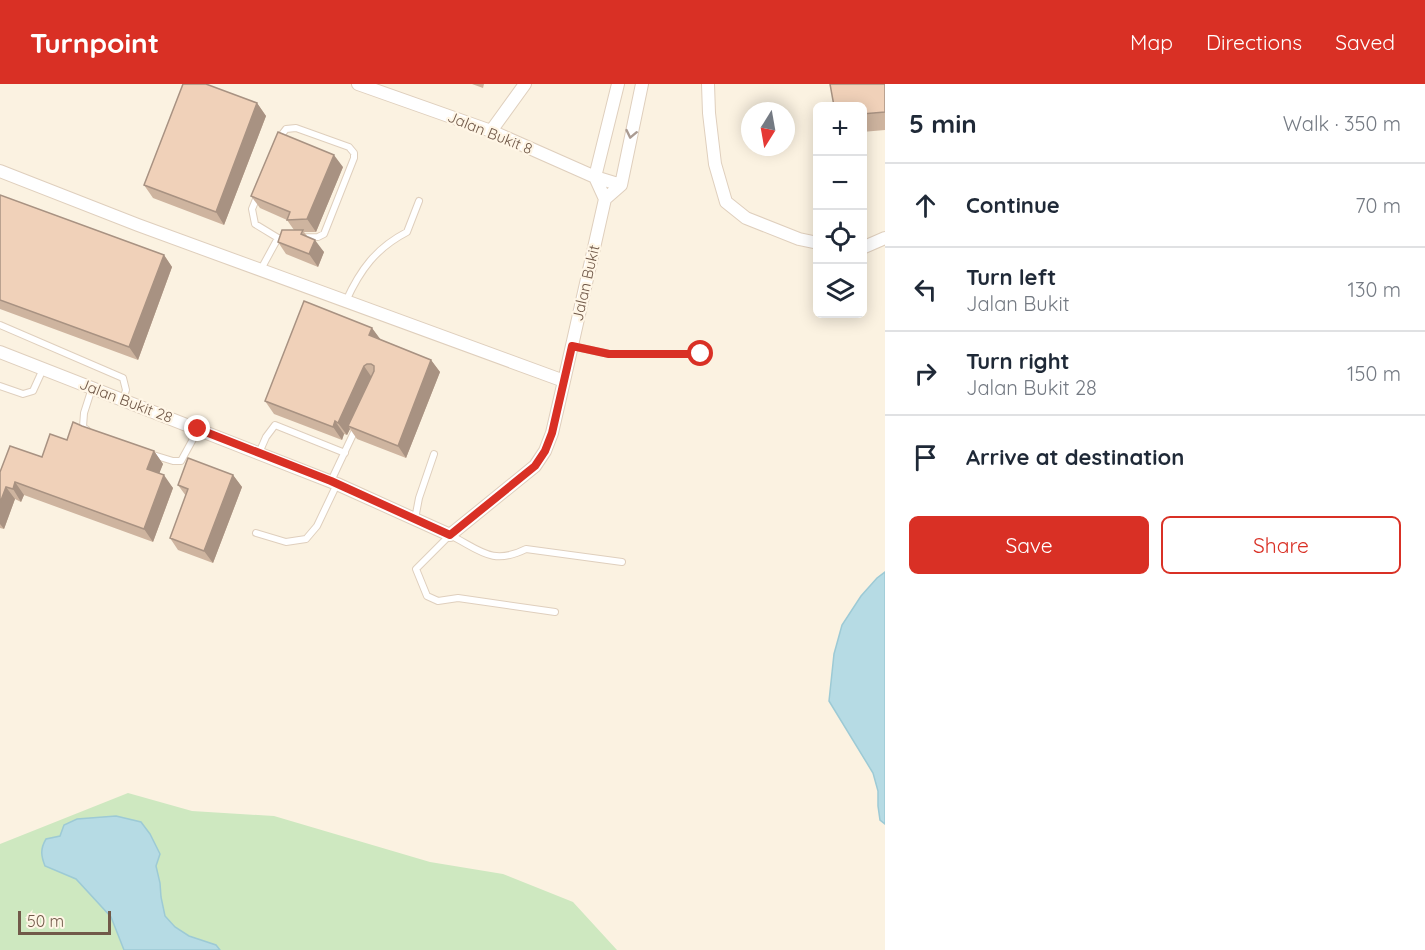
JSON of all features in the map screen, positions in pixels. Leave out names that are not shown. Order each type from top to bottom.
[{"type":"street","name":"Jalan Bukit 8","points":[[358,84],[491,131],[595,177],[621,184]]},
{"type":"street","points":[[491,131],[525,84]]},
{"type":"street","points":[[618,84],[595,177],[605,199],[621,184],[642,84]]},
{"type":"street","points":[[708,84],[715,164],[726,202],[746,218],[799,239],[813,242]]},
{"type":"street","points":[[0,171],[260,271],[564,381]]},
{"type":"street","name":"Jalan Bukit","points":[[450,535],[535,466],[545,451],[564,381],[605,199]]},
{"type":"street","points":[[867,246],[885,238]]},
{"type":"street","name":"Jalan Bukit 28","points":[[0,352],[334,483],[450,535]]},
{"type":"lane","points":[[296,128],[349,147],[354,153],[354,158],[324,234],[318,237],[278,238],[255,224],[252,209],[286,129],[296,128]]},
{"type":"lane","points":[[345,302],[353,285],[375,254],[392,240],[407,232],[419,201]]},
{"type":"lane","points":[[260,271],[278,238]]},
{"type":"lane","points":[[0,325],[123,378],[126,390],[123,400]]},
{"type":"lane","points":[[572,346],[609,354],[701,354]]},
{"type":"lane","points":[[0,386],[22,394],[33,391],[43,369]]},
{"type":"lane","points":[[92,388],[82,427],[92,434]]},
{"type":"lane","points":[[256,533],[286,542],[306,539],[317,526],[359,422]]},
{"type":"lane","points":[[259,453],[266,437],[275,425],[345,453]]},
{"type":"lane","points":[[142,451],[173,461],[181,461],[198,429]]},
{"type":"lane","points":[[415,519],[419,498],[434,454]]},
{"type":"lane","points":[[555,612],[458,598],[438,601],[427,596],[416,569],[450,535],[484,553],[501,557],[526,549],[622,562]]},
{"type":"green space","points":[[128,793],[192,811],[274,816],[430,862],[503,874],[573,902],[617,950],[0,950],[0,844]]},
{"type":"water","points":[[885,572],[885,824],[880,820],[878,791],[873,773],[829,701],[834,654],[842,625],[861,596]]},
{"type":"water","points":[[116,816],[141,822],[160,854],[156,866],[165,916],[175,927],[189,936],[216,945],[220,950],[124,950],[111,917],[76,879],[45,866],[42,852],[44,843],[46,839],[60,836],[64,825],[77,819]]},
{"type":"building","points":[[183,84],[206,84],[257,103],[216,212],[144,185]]},
{"type":"building","points":[[830,84],[885,84],[885,112],[867,114],[867,102],[833,102]]},
{"type":"building","points":[[278,132],[334,155],[307,219],[287,220],[290,212],[251,196]]},
{"type":"building","points":[[0,195],[164,255],[129,347],[0,300]]},
{"type":"building","points":[[282,230],[303,230],[301,234],[315,240],[309,254],[278,242]]},
{"type":"building","points":[[304,301],[372,328],[369,335],[431,360],[398,446],[348,426],[374,371],[374,366],[371,364],[364,366],[338,423],[335,421],[333,427],[265,401]]},
{"type":"building","points":[[73,422],[154,451],[147,469],[164,475],[144,529],[15,482],[13,489],[6,487],[0,503],[0,472],[10,446],[42,457],[50,434],[67,440]]},
{"type":"building","points":[[188,458],[233,475],[204,551],[170,538],[188,489],[178,485]]},
{"type":"route","points":[[198,429],[331,481],[450,535],[535,466],[545,451],[552,433],[572,346],[609,354],[701,354]]}]
